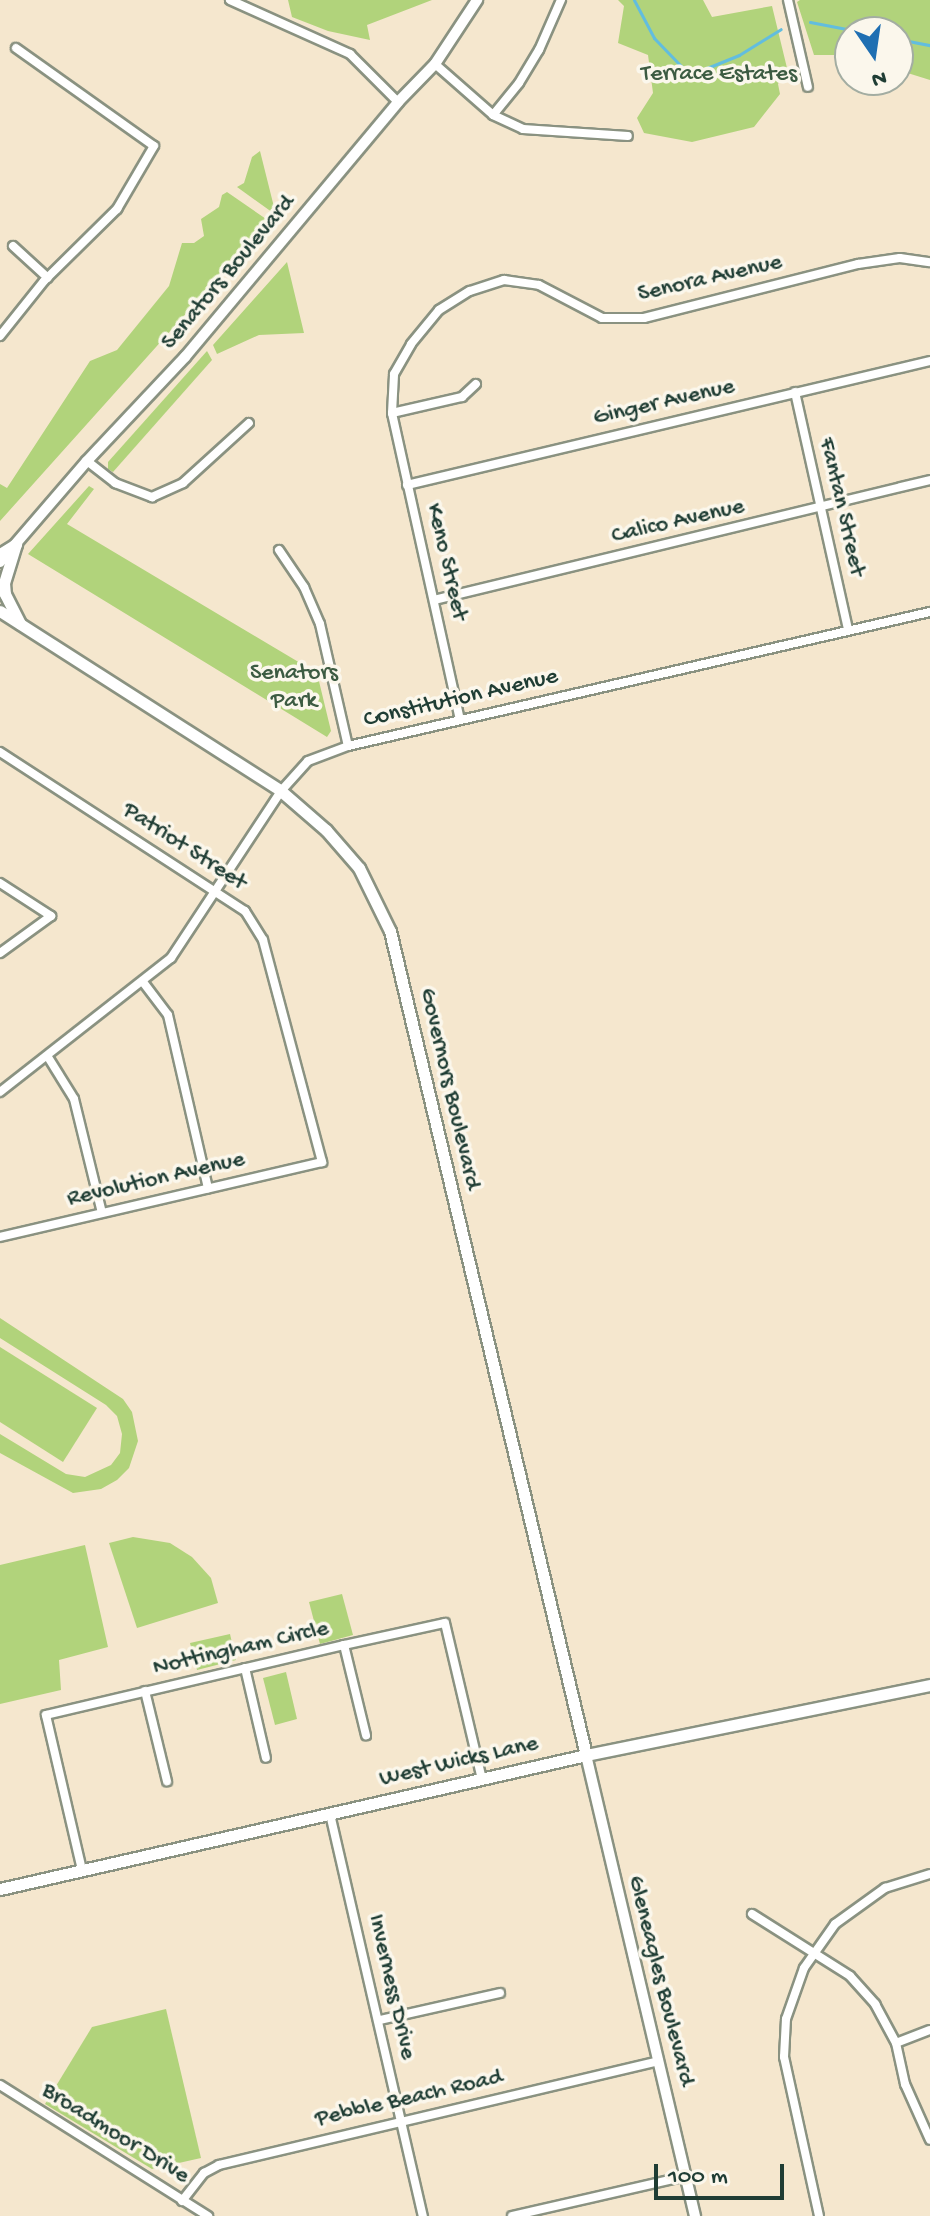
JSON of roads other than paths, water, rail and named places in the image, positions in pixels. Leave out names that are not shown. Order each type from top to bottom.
[{"type":"main road","points":[[0,554],[16,544]]},
{"type":"main road","points":[[16,544],[4,583],[5,594],[21,624]]},
{"type":"main road","name":"Governors Boulevard","points":[[0,611],[281,791],[326,830],[359,868],[390,931],[586,1755]]},
{"type":"main road","name":"West Wicks Lane","points":[[0,1889],[586,1755],[930,1685]]},
{"type":"street","points":[[230,0],[350,54],[398,102]]},
{"type":"street","name":"Senators Boulevard","points":[[0,562],[87,461],[185,357],[398,102],[435,64],[477,0]]},
{"type":"street","points":[[493,115],[519,83],[539,50],[561,0]]},
{"type":"street","points":[[788,0],[808,87]]},
{"type":"street","points":[[0,336],[48,278],[117,209],[158,145],[16,48]]},
{"type":"street","points":[[435,64],[493,115],[523,129],[628,136]]},
{"type":"street","points":[[13,246],[48,278]]},
{"type":"street","name":"Senora Avenue","points":[[392,413],[394,374],[411,344],[439,310],[470,291],[504,280],[539,285],[602,318],[644,318],[858,264],[900,258],[930,262]]},
{"type":"street","name":"Ginger Avenue","points":[[407,485],[930,361]]},
{"type":"street","points":[[392,413],[462,397],[476,384]]},
{"type":"street","name":"Fantan Street","points":[[795,392],[848,629]]},
{"type":"street","name":"Keno Street","points":[[392,413],[460,720]]},
{"type":"street","points":[[87,461],[115,483],[152,497],[183,483],[249,423]]},
{"type":"street","name":"Calico Avenue","points":[[434,600],[930,480]]},
{"type":"street","points":[[279,550],[304,587],[320,624],[348,746]]},
{"type":"street","name":"Constitution Avenue","points":[[0,1092],[171,958],[281,791],[308,761],[348,746],[930,612]]},
{"type":"street","name":"Patriot Street","points":[[0,752],[245,911],[263,940],[322,1162]]},
{"type":"street","points":[[0,883],[51,916],[0,953]]},
{"type":"street","points":[[143,982],[168,1015],[208,1188]]},
{"type":"street","points":[[48,1057],[74,1099],[102,1213]]},
{"type":"street","name":"Revolution Avenue","points":[[0,1237],[322,1162]]},
{"type":"street","name":"Nottingham Circle","points":[[82,1870],[46,1715],[344,1645],[445,1623],[482,1779]]},
{"type":"street","points":[[344,1645],[366,1735]]},
{"type":"street","points":[[245,1668],[266,1758]]},
{"type":"street","points":[[145,1691],[167,1781]]},
{"type":"street","name":"Gleneagles Boulevard","points":[[586,1755],[695,2216]]},
{"type":"street","name":"Inverness Drive","points":[[330,1814],[423,2216]]},
{"type":"street","points":[[819,2216],[784,2057],[786,2019],[804,1968],[835,1924],[885,1888],[930,1874]]},
{"type":"street","points":[[752,1914],[850,1976],[875,2004],[896,2043],[905,2084],[930,2140]]},
{"type":"street","points":[[380,2020],[500,1993]]},
{"type":"street","points":[[896,2043],[930,2030]]},
{"type":"street","name":"Pebble Beach Road","points":[[182,2201],[204,2173],[219,2165],[659,2061]]},
{"type":"street","name":"Broadmoor Drive","points":[[0,2085],[208,2216]]},
{"type":"street","points":[[512,2216],[686,2176]]},
{"type":"street","points":[[566,2204],[569,2216]]},
{"type":"waterway","points":[[634,0],[654,38],[683,68],[702,70],[739,55],[781,29]]},
{"type":"waterway","points":[[810,22],[834,27]]},
{"type":"waterway","points":[[914,42],[930,45]]},
{"type":"park label","name":"Terrace Estates","points":[[719,75]]},
{"type":"park label","name":"Senators Park","points":[[294,688]]}]
